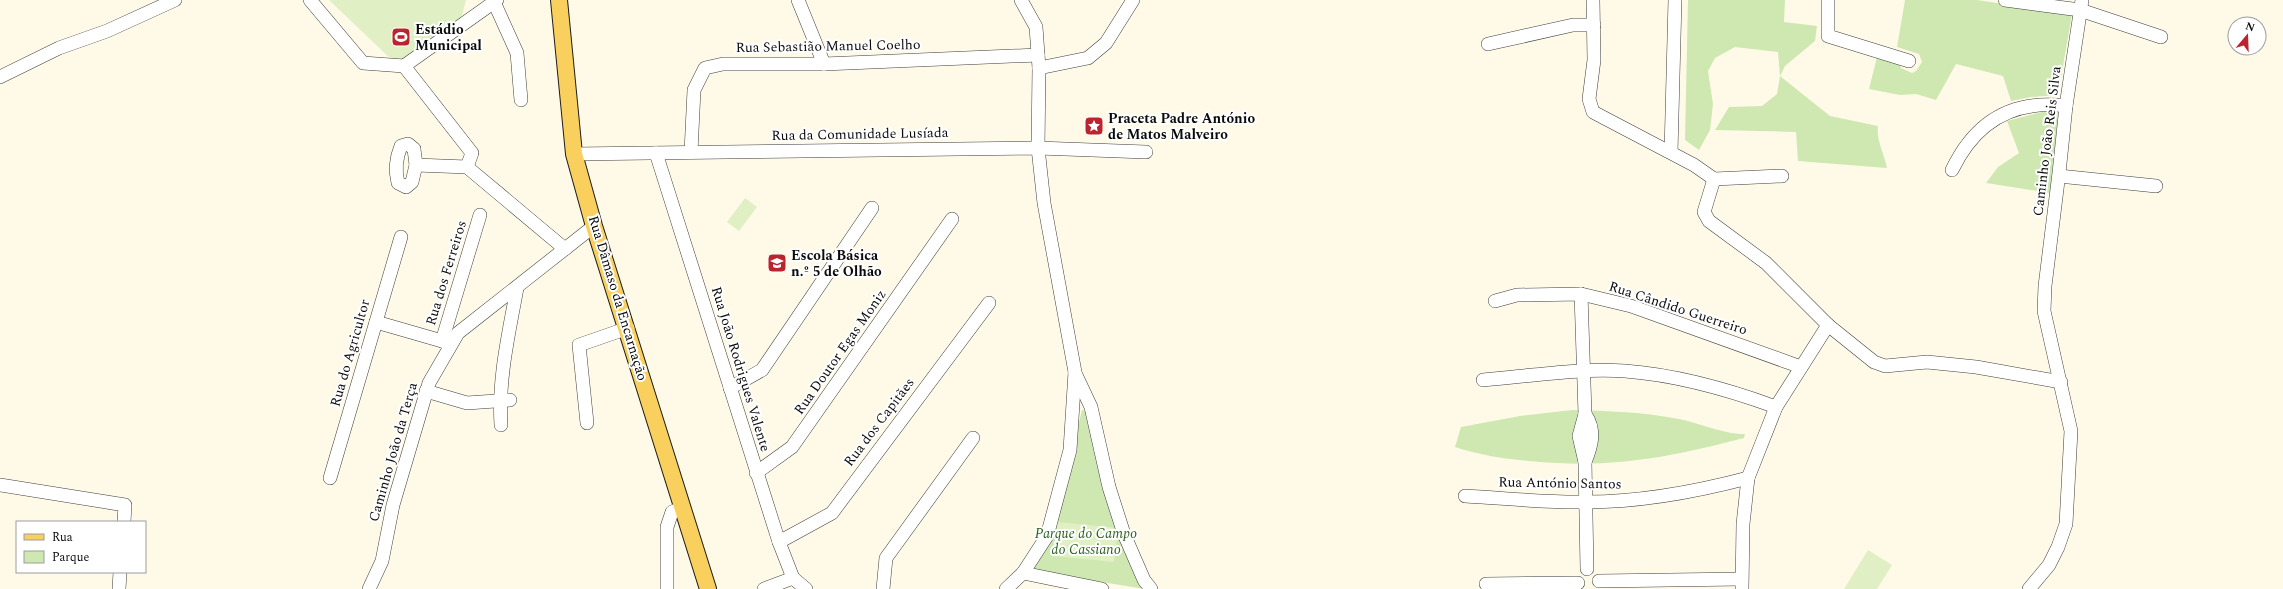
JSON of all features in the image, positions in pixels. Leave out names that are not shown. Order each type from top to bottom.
[{"type":"main road","name":"Rua Dâmaso da Encarnação","points":[[559,0],[574,154],[594,226],[628,328],[708,589]]},
{"type":"street","points":[[1,74],[59,48],[107,31],[175,0]]},
{"type":"street","points":[[310,0],[363,63],[404,66],[495,1],[517,52],[521,100]]},
{"type":"street","points":[[798,0],[824,64]]},
{"type":"street","points":[[1021,0],[1036,26],[1039,62],[1038,148],[1049,229],[1075,372],[1091,407],[1109,487],[1124,534],[1144,580],[1151,589]]},
{"type":"street","name":"Rua Sebastião Manuel Coelho","points":[[692,152],[694,90],[705,68],[722,64],[1039,62],[1088,58],[1106,43],[1133,0]]},
{"type":"street","points":[[1593,0],[1594,60],[1589,99],[1593,112],[1694,164],[1714,178],[1782,176]]},
{"type":"street","points":[[1670,152],[1675,0]]},
{"type":"street","points":[[1828,0],[1828,36],[1909,61]]},
{"type":"street","points":[[2005,0],[2081,5],[2161,37]]},
{"type":"street","name":"Caminho João Reis Silva","points":[[2029,589],[2049,565],[2058,547],[2066,524],[2071,431],[2044,311],[2045,286],[2066,106],[2081,5]]},
{"type":"street","points":[[1488,44],[1574,26],[1594,25]]},
{"type":"street","points":[[404,66],[472,153],[468,167]]},
{"type":"street","points":[[1952,170],[1960,154],[1974,136],[1991,120],[2011,110],[2036,105],[2066,106]]},
{"type":"street","name":"Rua da Comunidade Lusíada","points":[[574,154],[1038,148],[1146,152]]},
{"type":"street","name":"Rua João Rodrigues Valente","points":[[656,153],[756,473],[793,578],[806,589]]},
{"type":"street","points":[[416,165],[468,167],[565,249]]},
{"type":"street","points":[[2059,176],[2156,186]]},
{"type":"street","points":[[1714,178],[1704,212],[1709,221],[1766,263],[1828,325],[1874,362],[1886,366],[1927,362],[1976,367],[2060,382]]},
{"type":"street","points":[[730,388],[762,370],[872,208]]},
{"type":"street","name":"Rua dos Ferreiros","points":[[447,343],[480,215]]},
{"type":"street","name":"Rua Doutor Egas Moniz","points":[[756,473],[792,447],[952,219]]},
{"type":"street","name":"Caminho João da Terça","points":[[368,589],[382,561],[393,505],[426,391],[447,343],[594,226]]},
{"type":"street","name":"Rua do Agricultor","points":[[330,478],[401,237]]},
{"type":"street","points":[[501,425],[517,288]]},
{"type":"street","points":[[1581,294],[1585,372],[1585,414],[1590,421],[1592,438],[1592,447],[1585,462],[1587,569]]},
{"type":"street","name":"Rua Cândido Guerreiro","points":[[1495,301],[1517,295],[1581,294],[1630,306],[1801,367]]},
{"type":"street","name":"Rua dos Capitães","points":[[780,542],[832,513],[989,303]]},
{"type":"street","points":[[376,322],[447,343]]},
{"type":"street","points":[[1587,569],[1594,571],[1597,585],[1741,584],[1742,524],[1748,478],[1776,407],[1828,325]]},
{"type":"street","points":[[587,423],[579,345],[628,328]]},
{"type":"street","points":[[1483,380],[1585,372],[1625,371],[1683,379],[1732,391],[1776,407]]},
{"type":"street","points":[[1006,589],[1023,573],[1047,536],[1068,457],[1075,372]]},
{"type":"street","points":[[426,391],[467,403],[505,400]]},
{"type":"street","points":[[883,589],[886,558],[973,438]]},
{"type":"street","name":"Rua António Santos","points":[[1465,496],[1585,502],[1623,501],[1704,490],[1748,478]]},
{"type":"street","points":[[0,485],[125,505],[124,521]]},
{"type":"street","points":[[667,589],[667,527],[672,512],[683,508]]},
{"type":"street","points":[[1486,584],[1580,586],[1578,576],[1587,569]]},
{"type":"street","points":[[119,589],[120,573]]},
{"type":"street","points":[[1023,573],[1102,589]]},
{"type":"street","points":[[764,589],[793,578]]},
{"type":"green space","name":"Estádio Municipal","points":[[329,0],[466,0],[461,19],[404,59],[392,60]]},
{"type":"green space","points":[[1688,0],[1785,0],[1784,22],[1817,26],[1815,41],[1785,66],[1780,76],[1778,52],[1735,47],[1715,58],[1708,71],[1713,104],[1710,130],[1699,150],[1685,140]]},
{"type":"green space","points":[[1905,0],[1977,0],[2072,14],[2058,95],[2031,97],[2011,101],[2003,76],[1956,64],[1936,100],[1916,94],[1900,95],[1869,89],[1877,57],[1899,62],[1901,68],[1912,73],[1916,71],[1922,62],[1919,54],[1897,47]]},
{"type":"green space","points":[[1780,76],[1830,116],[1878,126],[1879,141],[1887,168],[1798,161],[1796,132],[1715,130],[1729,107],[1762,106],[1777,94]]},
{"type":"green space","points":[[2042,112],[2058,113],[2051,193],[1986,183],[1998,167],[2019,153],[2007,121]]},
{"type":"green space","points":[[745,198],[757,207],[739,231],[727,222]]},
{"type":"green space","name":"Parque do Campo do Cassiano","points":[[1082,410],[1088,411],[1145,589],[1033,571],[1050,537]]},
{"type":"green space","points":[[1572,410],[1639,413],[1679,419],[1730,433],[1745,434],[1744,438],[1689,451],[1613,463],[1586,464],[1521,460],[1502,458],[1455,447],[1461,427],[1520,416]]},
{"type":"green space","points":[[1057,522],[1118,528],[1114,562],[1054,556]]},
{"type":"green space","points":[[1868,550],[1892,565],[1877,589],[1844,589]]},
{"type":"place","name":"Estádio Municipal","points":[[401,37]]},
{"type":"place","name":"Praceta Padre António de Matos Malveiro","points":[[1094,126]]},
{"type":"place","name":"Escola Básica n.º 5 de Olhão","points":[[777,263]]}]
